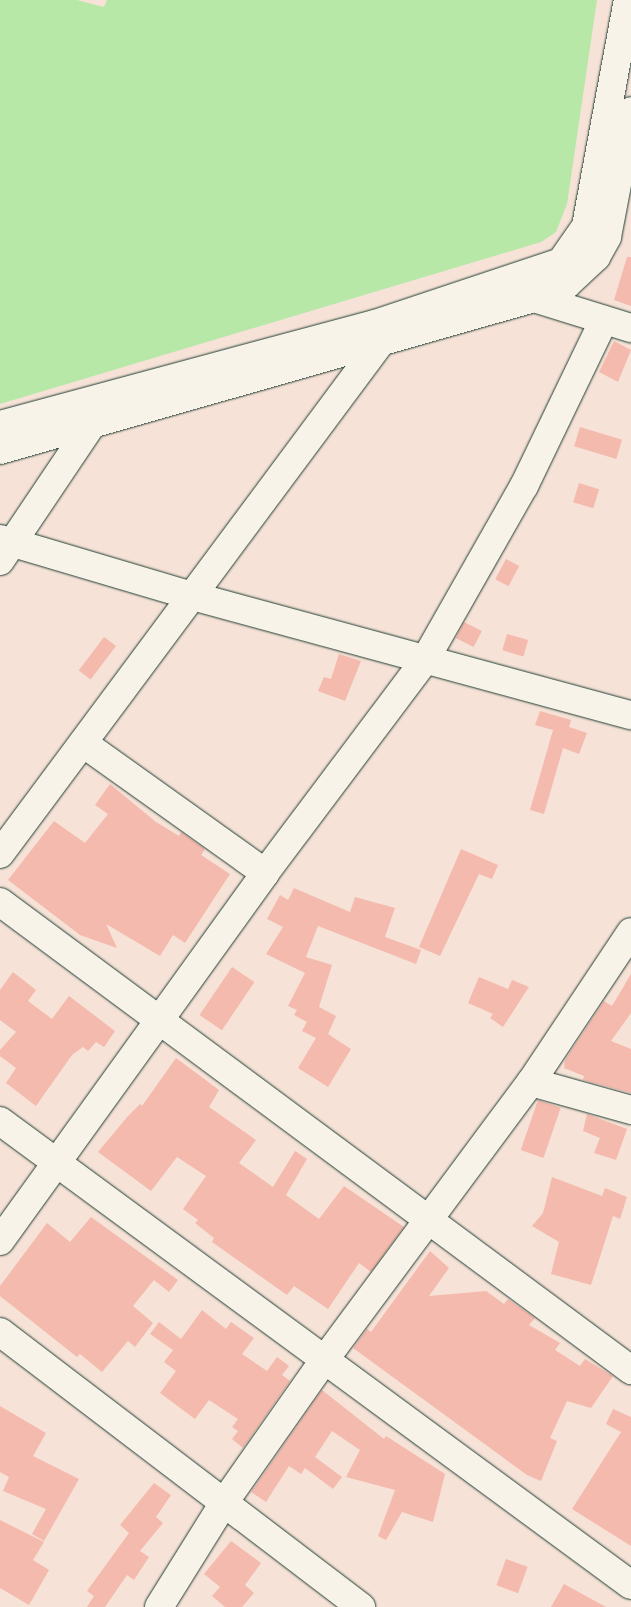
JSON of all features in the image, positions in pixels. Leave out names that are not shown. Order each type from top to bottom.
[{"type":"street","points":[[0,425],[375,324],[562,262],[586,226],[628,0]]},
{"type":"street","points":[[0,450],[534,298],[580,274],[596,257],[607,237],[631,111]]},
{"type":"street","points":[[534,298],[631,328]]},
{"type":"street","points":[[0,1240],[59,1163],[264,873],[425,660],[524,486],[604,320]]},
{"type":"street","points":[[0,854],[380,342]]},
{"type":"street","points":[[92,424],[4,548],[192,596],[631,714]]},
{"type":"street","points":[[83,743],[264,873]]},
{"type":"street","points":[[0,902],[160,1018],[427,1222],[631,1370]]},
{"type":"street","points":[[159,1607],[223,1504],[325,1359],[532,1082],[631,932]]},
{"type":"street","points":[[532,1082],[631,1110]]},
{"type":"street","points":[[0,1121],[631,1585]]},
{"type":"street","points":[[0,1332],[223,1504],[361,1607]]},
{"type":"green space","points":[[0,0],[77,0],[104,7],[107,0],[597,0],[567,204],[556,232],[541,242],[0,404]]},
{"type":"building","points":[[627,257],[631,257],[631,306],[614,300]]},
{"type":"building","points":[[614,341],[631,350],[618,382],[599,372]]},
{"type":"building","points":[[580,427],[622,440],[616,459],[574,446]]},
{"type":"building","points":[[579,483],[599,489],[593,508],[573,502]]},
{"type":"building","points":[[506,559],[519,566],[508,586],[495,579]]},
{"type":"building","points":[[464,622],[482,631],[474,647],[456,638]]},
{"type":"building","points":[[507,634],[528,640],[523,656],[502,650]]},
{"type":"building","points":[[104,637],[116,646],[91,680],[79,671]]},
{"type":"building","points":[[339,654],[361,661],[345,701],[318,691],[324,677],[331,679]]},
{"type":"building","points":[[540,711],[571,720],[569,727],[587,733],[579,754],[563,748],[544,814],[530,810],[553,730],[535,725]]},
{"type":"building","points":[[110,784],[156,822],[179,836],[181,832],[205,849],[201,855],[230,874],[185,943],[173,935],[160,956],[106,924],[117,948],[80,935],[8,880],[54,821],[85,843],[108,814],[95,805]]},
{"type":"building","points":[[461,849],[498,865],[492,879],[479,874],[440,956],[419,947]]},
{"type":"building","points":[[294,888],[350,912],[355,897],[395,908],[385,937],[421,950],[416,964],[318,926],[306,957],[332,965],[319,1007],[336,1016],[328,1034],[351,1049],[328,1087],[298,1068],[316,1038],[302,1031],[307,1022],[294,1015],[297,1010],[288,1006],[305,973],[266,954],[283,927],[267,919],[280,895],[288,900]]},
{"type":"building","points":[[232,967],[254,982],[222,1030],[200,1015]]},
{"type":"building","points":[[13,972],[36,990],[28,1001],[52,1019],[69,996],[115,1031],[104,1047],[96,1042],[88,1051],[83,1047],[72,1055],[36,1106],[6,1083],[16,1068],[0,1056],[0,1050],[16,1032],[0,1020],[0,990]]},
{"type":"building","points":[[631,974],[631,1013],[611,1041],[631,1049],[631,1093],[583,1080],[584,1076],[564,1068],[565,1060],[604,1001],[612,1006]]},
{"type":"building","points":[[479,977],[508,989],[512,980],[529,987],[503,1027],[490,1018],[493,1014],[468,1003]]},
{"type":"building","points":[[176,1058],[219,1090],[209,1107],[256,1140],[239,1163],[273,1187],[295,1151],[307,1159],[286,1195],[319,1219],[344,1186],[404,1227],[371,1272],[359,1263],[328,1309],[294,1286],[287,1295],[212,1242],[214,1238],[195,1223],[198,1220],[183,1209],[206,1176],[177,1157],[151,1191],[98,1152],[128,1116],[140,1104],[142,1106]]},
{"type":"building","points":[[538,1100],[561,1108],[543,1158],[521,1150]]},
{"type":"building","points":[[587,1114],[627,1129],[616,1160],[594,1153],[600,1138],[583,1131]]},
{"type":"building","points":[[552,1177],[602,1196],[605,1188],[627,1197],[620,1219],[613,1216],[591,1285],[551,1274],[559,1242],[532,1226],[543,1213]]},
{"type":"building","points":[[91,1217],[178,1280],[169,1292],[154,1280],[133,1306],[153,1323],[135,1347],[128,1341],[102,1372],[80,1354],[77,1357],[0,1296],[0,1286],[47,1223],[70,1242]]},
{"type":"building","points":[[430,1251],[449,1268],[429,1296],[486,1291],[504,1304],[508,1299],[535,1318],[529,1325],[560,1343],[555,1350],[580,1366],[585,1359],[613,1376],[591,1408],[567,1401],[550,1438],[557,1441],[541,1481],[527,1475],[353,1348],[367,1329],[371,1332]]},
{"type":"building","points":[[202,1310],[226,1329],[231,1322],[254,1338],[242,1354],[267,1371],[277,1357],[289,1366],[282,1375],[290,1381],[243,1448],[232,1439],[238,1431],[232,1427],[238,1419],[209,1400],[195,1419],[160,1393],[176,1371],[164,1362],[173,1350],[150,1334],[159,1322],[181,1339]]},
{"type":"building","points":[[322,1390],[384,1439],[386,1436],[445,1474],[433,1522],[402,1512],[386,1540],[378,1536],[395,1490],[346,1477],[360,1450],[332,1431],[315,1457],[342,1477],[333,1489],[305,1468],[301,1474],[289,1466],[266,1502],[251,1492]]},
{"type":"building","points":[[0,1406],[46,1433],[33,1456],[79,1479],[44,1541],[32,1534],[46,1509],[3,1491],[9,1477],[0,1472]]},
{"type":"building","points":[[613,1409],[631,1417],[631,1546],[572,1509],[621,1432],[606,1424]]},
{"type":"building","points":[[154,1483],[171,1495],[156,1517],[163,1523],[140,1551],[149,1557],[134,1580],[127,1575],[105,1607],[87,1607],[94,1596],[87,1591],[129,1533],[120,1525]]},
{"type":"building","points":[[0,1520],[44,1542],[33,1560],[49,1570],[29,1605],[0,1588]]},
{"type":"building","points":[[231,1541],[261,1563],[245,1585],[254,1593],[242,1607],[225,1607],[212,1596],[220,1587],[204,1574]]},
{"type":"building","points":[[506,1559],[528,1567],[518,1593],[496,1585]]},
{"type":"building","points":[[564,1584],[606,1607],[551,1607]]}]
